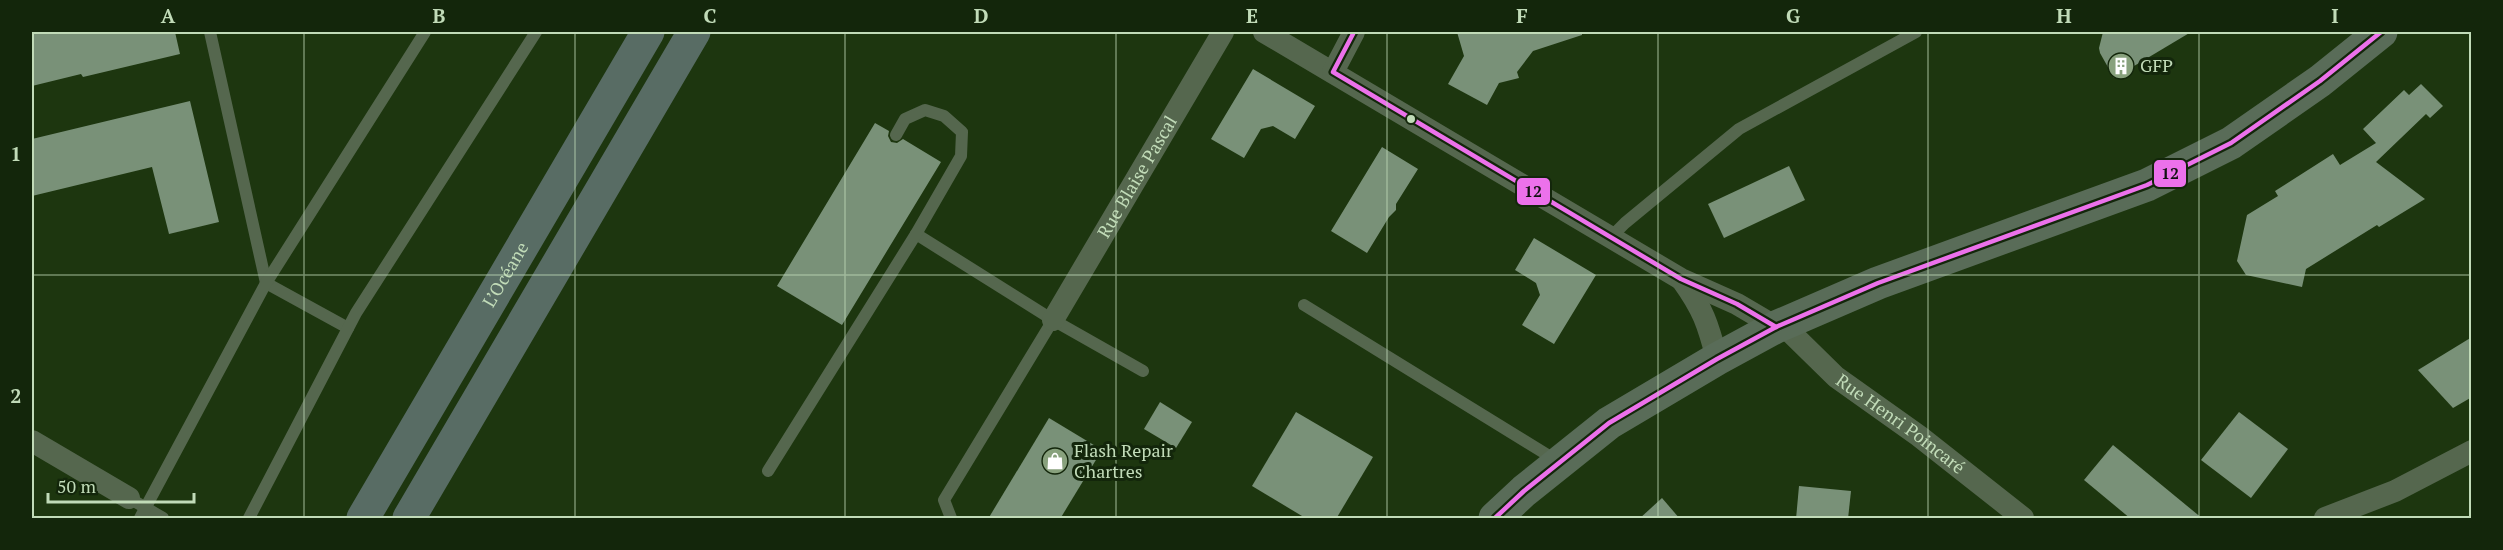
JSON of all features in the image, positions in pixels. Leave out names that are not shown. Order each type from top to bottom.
[{"type":"highway","name":"L’Océane","points":[[363,519],[648,32]]},
{"type":"highway","points":[[409,519],[694,32]]},
{"type":"street","name":"Rue Blaise Pascal","points":[[1053,320],[1223,32]]},
{"type":"street","points":[[1264,32],[1681,279],[1700,304],[1708,322],[1717,359]]},
{"type":"street","points":[[1333,72],[1354,32]]},
{"type":"street","points":[[1495,519],[1524,491],[1609,423],[1717,359],[1779,326],[1878,283],[2147,185],[2231,143],[2320,81],[2381,32]]},
{"type":"street","name":"Rue Henri Poincaré","points":[[1681,279],[1779,326],[1836,377],[1928,443],[2023,519]]},
{"type":"street","points":[[32,441],[138,508]]},
{"type":"street","points":[[2325,519],[2395,491],[2472,451]]},
{"type":"lane","points":[[210,32],[266,283],[348,328]]},
{"type":"lane","points":[[163,519],[138,508],[266,283],[425,32]]},
{"type":"lane","points":[[249,519],[348,328],[536,32]]},
{"type":"lane","points":[[1611,237],[1740,129],[1916,32]]},
{"type":"lane","points":[[768,471],[916,234],[961,156],[962,132],[944,116],[925,110],[905,119],[896,135]]},
{"type":"lane","points":[[916,234],[1053,320],[1143,371]]},
{"type":"lane","points":[[1304,305],[1560,463]]},
{"type":"lane","points":[[951,519],[944,500],[1053,320]]},
{"type":"building","points":[[32,32],[175,32],[180,54],[83,77],[81,74],[32,86]]},
{"type":"building","points":[[1457,32],[1582,32],[1582,35],[1533,51],[1517,72],[1519,78],[1499,83],[1487,105],[1448,84],[1464,56]]},
{"type":"building","name":"GFP","points":[[2103,32],[2191,32],[2114,78],[2100,53]]},
{"type":"building","points":[[1253,69],[1315,106],[1295,139],[1273,126],[1261,129],[1244,158],[1211,139]]},
{"type":"building","points":[[2421,84],[2443,106],[2430,118],[2426,114],[2376,162],[2425,199],[2379,227],[2377,225],[2306,269],[2302,287],[2246,275],[2237,261],[2247,215],[2278,196],[2275,191],[2333,154],[2340,165],[2376,143],[2363,129],[2404,90],[2409,95]]},
{"type":"building","points":[[190,101],[219,222],[169,234],[152,167],[32,196],[32,139]]},
{"type":"building","points":[[875,123],[889,131],[888,136],[891,142],[897,143],[903,139],[941,162],[842,325],[777,286]]},
{"type":"building","points":[[1382,147],[1418,169],[1396,204],[1396,210],[1389,217],[1367,253],[1331,231]]},
{"type":"building","points":[[1789,166],[1805,200],[1724,238],[1708,204]]},
{"type":"building","points":[[1534,238],[1596,275],[1554,344],[1522,325],[1540,295],[1536,283],[1515,270]]},
{"type":"building","points":[[2472,337],[2472,397],[2453,408],[2418,370]]},
{"type":"building","points":[[1160,402],[1192,422],[1176,448],[1144,429]]},
{"type":"building","points":[[1296,412],[1373,457],[1336,519],[1307,519],[1252,486]]},
{"type":"building","points":[[2239,412],[2288,449],[2251,498],[2201,460]]},
{"type":"building","points":[[1049,418],[1102,450],[1060,519],[988,519]]},
{"type":"building","points":[[2113,445],[2203,519],[2131,519],[2084,480]]},
{"type":"building","points":[[1799,486],[1851,491],[1848,519],[1796,519]]},
{"type":"building","points":[[1662,498],[1680,519],[1639,519]]},
{"type":"transit line","name":"12","points":[[1354,32],[1333,72],[1681,279],[1737,304],[1776,327]]},
{"type":"transit line","name":"12","points":[[1495,518],[1524,491],[1609,423],[1717,359],[1776,327],[1878,283],[2147,185],[2231,143],[2320,81],[2381,32]]},
{"type":"place","name":"GFP","points":[[2121,66]]},
{"type":"place","name":"Flash Repair Chartres","points":[[1055,461]]}]
